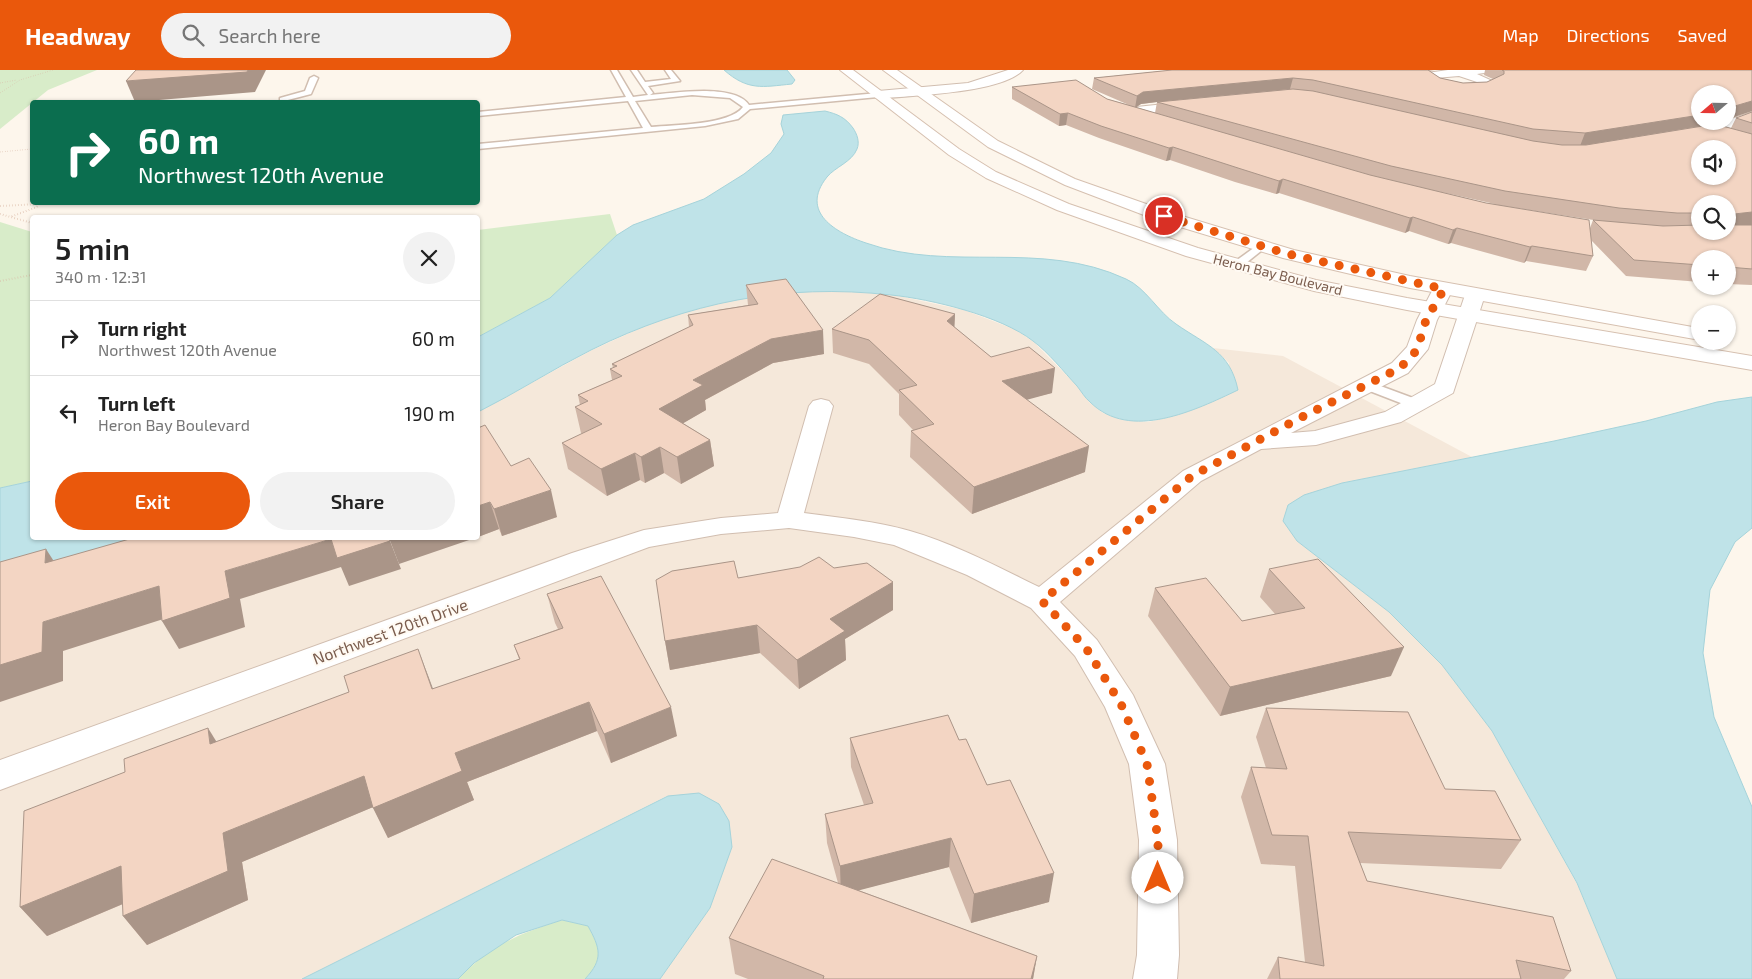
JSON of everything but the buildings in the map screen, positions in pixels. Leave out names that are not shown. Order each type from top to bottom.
[{"type":"street","name":"Heron Bay Boulevard","points":[[846,70],[954,152],[991,174],[1122,228],[1236,265],[1314,285],[1434,309],[1472,305],[1691,334]]},
{"type":"street","name":"Heron Bay Boulevard","points":[[889,70],[993,144],[1070,182],[1164,216],[1262,246],[1330,264],[1444,289],[1472,305],[1752,363]]},
{"type":"street","points":[[913,87],[965,77],[986,70]]},
{"type":"street","points":[[873,91],[979,83],[1017,70]]},
{"type":"street","points":[[1462,73],[1487,70]]},
{"type":"street","points":[[1128,112],[1211,103]]},
{"type":"street","points":[[1112,106],[1168,122],[1164,115],[1172,107]]},
{"type":"street","points":[[1672,137],[1710,131],[1752,116]]},
{"type":"street","points":[[1710,131],[1735,139]]},
{"type":"street","points":[[1031,192],[1070,182]]},
{"type":"street","points":[[1042,601],[1192,476],[1400,368],[1417,350],[1426,320],[1444,289]]},
{"type":"street","points":[[1255,443],[1316,438],[1393,417],[1446,388],[1472,305]]},
{"type":"street","points":[[1736,341],[1752,344]]},
{"type":"street","points":[[789,520],[821,406]]},
{"type":"street","name":"Northwest 120th Drive","points":[[0,775],[573,563],[644,540],[721,526],[789,520],[854,528],[902,538],[977,568],[1042,601],[1086,648],[1121,704],[1147,764],[1158,840],[1158,954],[1155,979]]},
{"type":"lane","points":[[614,70],[648,129]]},
{"type":"lane","points":[[634,70],[651,97]]},
{"type":"lane","points":[[643,84],[676,81],[668,70]]},
{"type":"lane","points":[[283,100],[308,92],[314,78]]},
{"type":"lane","points":[[480,114],[692,93],[741,99],[873,91]]},
{"type":"lane","points":[[748,107],[873,91]]},
{"type":"lane","points":[[741,99],[748,107]]},
{"type":"lane","points":[[480,147],[716,122],[736,117],[745,112],[748,107]]},
{"type":"lane","points":[[1236,265],[1262,246]]},
{"type":"lane","points":[[1367,385],[1416,404]]},
{"type":"path","points":[[0,83],[20,80],[53,70]]},
{"type":"path","points":[[0,93],[20,80]]},
{"type":"path","points":[[0,152],[30,149]]},
{"type":"path","points":[[0,206],[30,204]]},
{"type":"path","points":[[10,217],[38,207],[39,205]]},
{"type":"path","points":[[0,214],[30,222]]},
{"type":"path","points":[[0,281],[30,275]]},
{"type":"shaded area","points":[[843,291],[894,295],[964,310],[1014,329],[1034,342],[1078,387],[1089,402],[1103,413],[1125,420],[1148,422],[1162,419],[1219,399],[1229,363],[1213,348],[1283,356],[1472,457],[1342,483],[1305,495],[1297,541],[1389,612],[1442,665],[1492,731],[1577,884],[1617,979],[660,979],[710,908],[667,796],[302,979],[0,979],[0,577],[127,540],[480,540],[480,411],[592,350],[663,318],[712,304],[781,292]]},
{"type":"green space","points":[[0,70],[97,70],[48,90],[36,100],[30,100],[30,105],[0,129]]},
{"type":"green space","points":[[610,214],[617,235],[550,298],[480,336],[480,230]]},
{"type":"green space","points":[[0,222],[30,231],[30,481],[0,488]]},
{"type":"green space","points":[[562,920],[588,926],[595,941],[598,953],[597,959],[591,972],[585,979],[458,979],[482,957],[506,942],[532,930]]},
{"type":"water","points":[[724,70],[787,70],[795,80],[792,84],[756,86],[733,77]]},
{"type":"water","points":[[825,111],[847,121],[857,135],[858,146],[855,154],[830,173],[819,189],[817,201],[819,211],[833,227],[855,239],[898,252],[930,256],[1028,258],[1061,261],[1094,267],[1126,279],[1140,288],[1176,324],[1215,350],[1229,366],[1238,390],[1183,413],[1143,421],[1124,420],[1106,414],[1090,402],[1056,362],[1039,346],[1019,332],[1003,324],[965,310],[926,300],[851,292],[813,292],[775,294],[737,300],[700,308],[664,319],[627,333],[591,350],[480,411],[480,336],[550,298],[617,235],[633,225],[704,199],[744,174],[771,153],[784,134],[781,124],[783,115]]},
{"type":"water","points":[[1752,397],[1752,528],[1735,542],[1710,590],[1703,653],[1714,717],[1752,807],[1752,979],[1617,979],[1577,883],[1492,731],[1442,665],[1389,612],[1297,541],[1283,521],[1288,505],[1304,495],[1342,483],[1554,441],[1646,421],[1717,402]]},
{"type":"water","points":[[30,481],[30,540],[127,540],[0,577],[0,488]]},
{"type":"water","points":[[699,793],[719,804],[729,821],[732,847],[710,908],[660,979],[585,979],[591,972],[597,959],[598,953],[595,941],[588,926],[562,920],[516,935],[474,963],[458,979],[302,979],[668,796]]},
{"type":"route","points":[[1158,878],[1158,840],[1147,764],[1121,704],[1086,648],[1042,601],[1192,476],[1298,419],[1400,368],[1417,350],[1426,320],[1444,289],[1288,254],[1164,216]]}]
